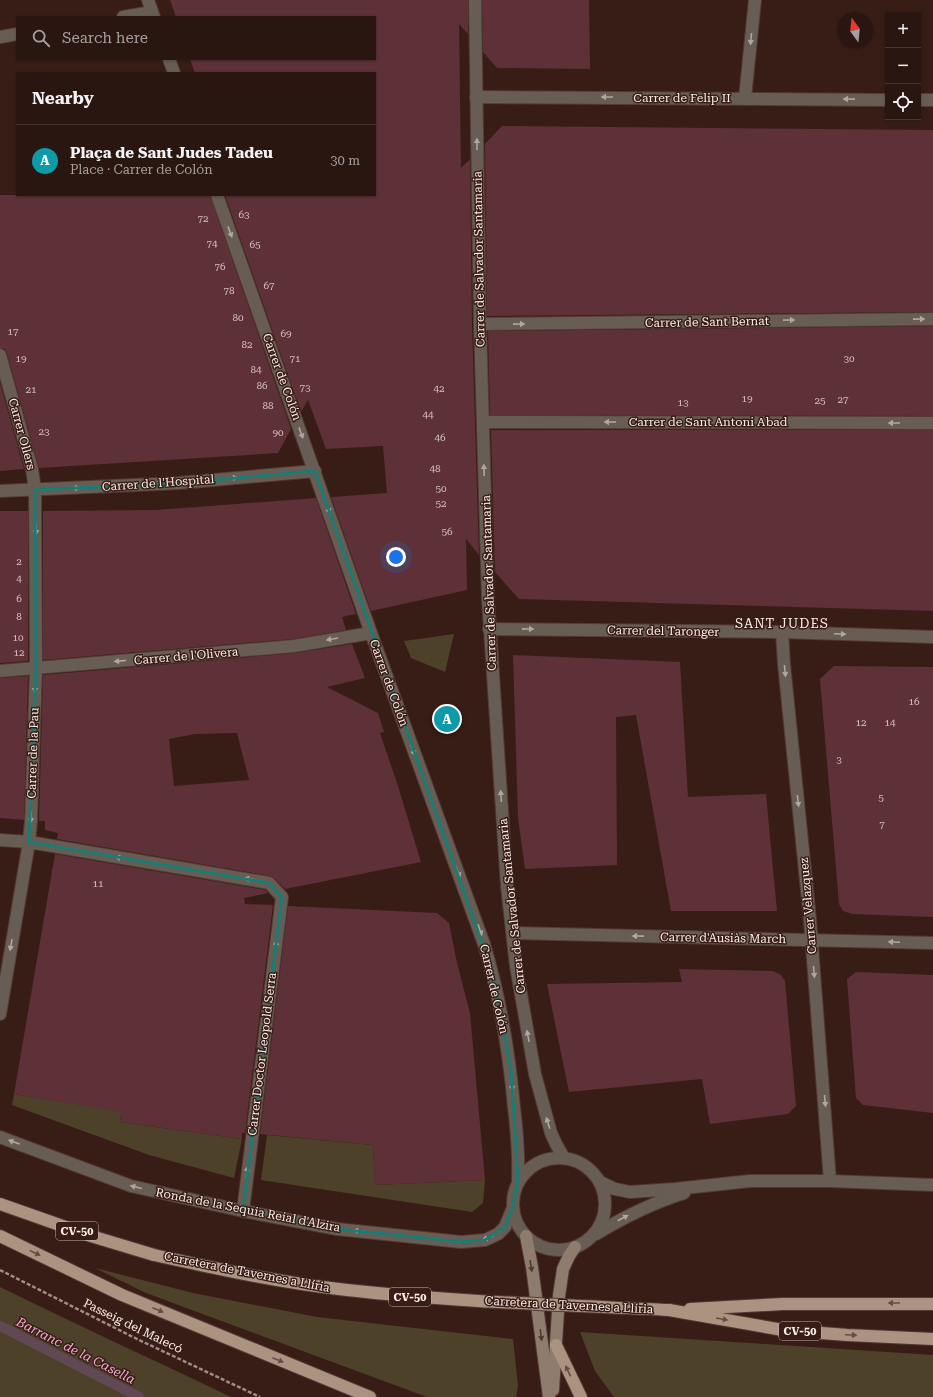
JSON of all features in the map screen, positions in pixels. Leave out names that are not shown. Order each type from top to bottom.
[{"type":"main road","name":"Carretera de Tavernes a Llíria","points":[[0,1204],[91,1236],[154,1255],[275,1280],[346,1290],[431,1299],[669,1310],[783,1304],[933,1304]]},
{"type":"main road","points":[[0,1236],[122,1295],[370,1397]]},
{"type":"main road","points":[[526,1236],[532,1267],[549,1397]]},
{"type":"main road","points":[[553,1397],[559,1296],[563,1270],[575,1247]]},
{"type":"main road","name":"Carretera de Tavernes a Llíria","points":[[669,1310],[783,1330],[933,1340]]},
{"type":"main road","points":[[556,1345],[581,1397]]},
{"type":"street","points":[[138,16],[153,15],[148,0]]},
{"type":"street","name":"Carrer de Salvador Santamaria","points":[[475,0],[482,422],[490,629],[507,886],[520,989],[536,1074],[551,1133],[564,1158]]},
{"type":"street","points":[[745,98],[755,0]]},
{"type":"street","points":[[0,37],[16,34]]},
{"type":"street","points":[[169,60],[174,72]]},
{"type":"street","name":"Carrer de Felip II","points":[[476,97],[885,100]]},
{"type":"street","points":[[921,100],[933,100]]},
{"type":"street","name":"Carrer de Colón","points":[[217,196],[371,633],[475,918],[491,966],[503,1020],[511,1069],[519,1153],[518,1180]]},
{"type":"street","name":"Carrer de Sant Bernat","points":[[480,324],[933,319]]},
{"type":"street","name":"Carrer Ollers","points":[[0,355],[5,391],[32,469],[36,490]]},
{"type":"street","name":"Carrer de Sant Antoni Abad","points":[[482,422],[933,423]]},
{"type":"street","name":"Carrer de l'Hospital","points":[[0,491],[179,483],[315,471]]},
{"type":"street","name":"Carrer de la Pau","points":[[0,1014],[29,842],[31,821],[36,668],[36,490]]},
{"type":"street","name":"Carrer del Taronger","points":[[490,629],[782,632],[933,637]]},
{"type":"street","name":"Carrer Velazquez","points":[[782,632],[812,940],[830,1181]]},
{"type":"street","name":"Carrer de l'Olivera","points":[[0,671],[294,646],[371,633]]},
{"type":"street","points":[[0,840],[29,842]]},
{"type":"street","name":"Carrer Doctor Leopold Serra","points":[[29,842],[269,883],[282,897],[243,1211]]},
{"type":"street","name":"Carrer d'Ausiàs March","points":[[513,933],[933,944]]},
{"type":"street","name":"Ronda de la Sequia Reial d'Alzira","points":[[0,1137],[131,1186],[243,1211],[337,1229],[462,1242],[485,1240],[498,1234],[505,1227],[512,1210]]},
{"type":"street","points":[[590,1238],[597,1231],[605,1212],[604,1191],[600,1182],[593,1173],[585,1166],[564,1158],[543,1160],[525,1172],[518,1180],[512,1200],[512,1210],[517,1224],[526,1236],[534,1243],[549,1249],[565,1250],[575,1247],[635,1212],[664,1199],[710,1185]]},
{"type":"street","points":[[600,1182],[615,1189],[630,1192],[750,1181],[830,1181],[933,1185]]},
{"type":"path","name":"Passeig del Malecó","points":[[0,1270],[137,1339],[260,1397]]},
{"type":"highlighted area","points":[[315,471],[494,977],[511,1069],[518,1180],[512,1210],[505,1227],[485,1240],[461,1242],[337,1229],[243,1211],[282,897],[269,883],[29,842],[36,668],[35,490],[179,483]]},
{"type":"shaded area","points":[[454,634],[445,672],[411,658],[404,641]]},
{"type":"shaded area","points":[[134,1010],[120,1122],[242,1139],[234,1178],[149,1155],[12,1105],[14,1094],[113,1110]]},
{"type":"shaded area","points":[[267,1135],[373,1145],[375,1185],[485,1180],[483,1203],[472,1212],[261,1180]]},
{"type":"shaded area","points":[[95,1268],[193,1293],[317,1317],[513,1339],[518,1386],[516,1397],[427,1397],[146,1293]]},
{"type":"shaded area","points":[[0,1287],[58,1315],[231,1397],[0,1397]]},
{"type":"shaded area","points":[[580,1332],[933,1355],[933,1397],[614,1397],[595,1371]]},
{"type":"building","points":[[170,0],[468,0],[468,34],[459,24],[461,168],[470,159],[472,324],[479,555],[466,539],[467,590],[371,611],[331,497],[387,493],[383,446],[326,449],[308,400],[301,412],[225,196],[376,196],[376,72],[195,72],[190,60],[376,60],[376,16],[176,16]]},
{"type":"building","points":[[482,0],[589,0],[590,69],[497,68],[483,52]]},
{"type":"building","points":[[502,126],[933,130],[933,312],[487,316],[485,144]]},
{"type":"building","points":[[0,195],[210,196],[291,429],[278,453],[39,468],[7,353],[5,349],[0,348]]},
{"type":"building","points":[[933,326],[933,416],[490,415],[488,331]]},
{"type":"building","points":[[0,383],[24,469],[0,471]]},
{"type":"building","points":[[491,430],[933,430],[933,611],[519,599],[495,572]]},
{"type":"building","points":[[316,498],[356,614],[342,617],[346,630],[293,639],[43,660],[43,511],[156,510]]},
{"type":"building","points":[[0,511],[28,511],[28,661],[0,663]]},
{"type":"building","points":[[352,644],[365,678],[327,687],[378,713],[384,732],[380,733],[421,862],[285,889],[270,876],[57,839],[58,833],[45,830],[45,821],[39,821],[43,675],[295,653]],"holes":[[[237,733],[249,780],[174,786],[169,739],[195,734]]]},
{"type":"building","points":[[513,655],[680,662],[688,797],[766,794],[777,911],[671,911],[636,715],[616,717],[617,865],[525,869],[518,818]]},
{"type":"building","points":[[834,666],[933,667],[933,917],[852,914],[843,911],[839,904],[820,679]]},
{"type":"building","points":[[28,676],[24,820],[0,818],[0,678]]},
{"type":"building","points":[[55,854],[265,890],[268,893],[244,898],[245,904],[273,905],[245,1133],[242,1133],[242,1139],[120,1122],[121,1112],[14,1094]]},
{"type":"building","points":[[288,906],[437,913],[449,923],[457,963],[470,1013],[485,1180],[375,1185],[373,1145],[260,1134]]},
{"type":"building","points":[[679,969],[773,971],[781,975],[785,981],[796,1106],[788,1114],[710,1124],[702,1079],[569,1092],[547,984],[682,982]]},
{"type":"building","points":[[856,972],[933,975],[933,1113],[863,1105],[856,1098],[847,979]]},
{"type":"waterway","name":"Barranc de la Casella","points":[[0,1326],[139,1397]]},
{"type":"place","name":"Plaça de Sant Judes Tadeu","points":[[447,719]]},
{"type":"district","name":"SANT JUDES","points":[[782,623]]}]
